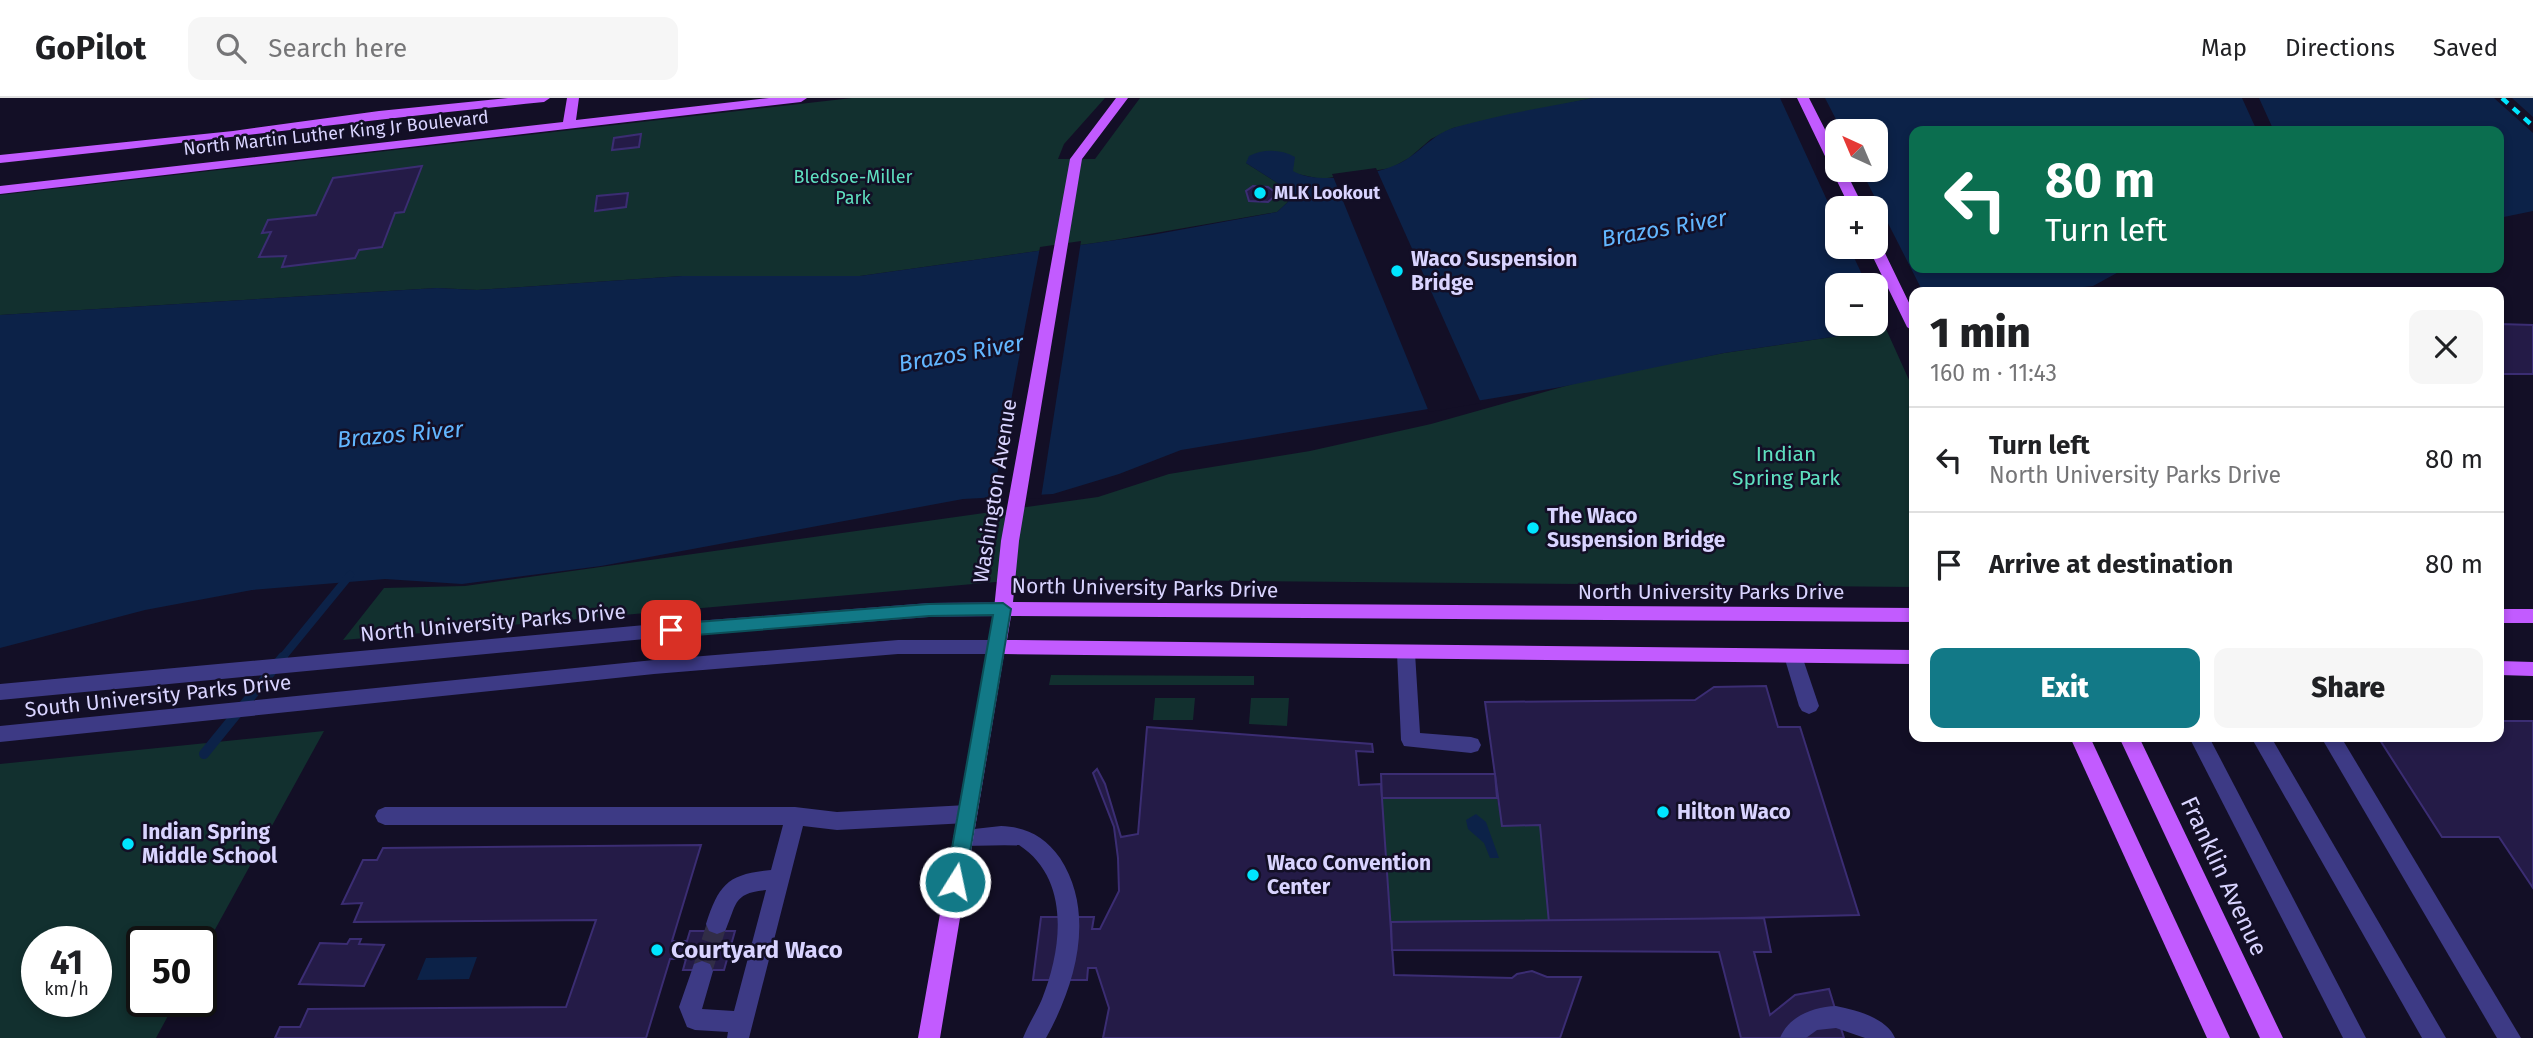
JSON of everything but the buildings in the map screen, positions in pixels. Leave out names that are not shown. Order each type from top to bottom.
[{"type":"main road","name":"North Martin Luther King Jr Boulevard","points":[[0,159],[233,135],[379,115],[544,98]]},
{"type":"main road","points":[[569,125],[573,98]]},
{"type":"main road","name":"North Martin Luther King Jr Boulevard","points":[[0,190],[801,98]]},
{"type":"main road","name":"Washington Avenue","points":[[929,1038],[1003,609],[1010,541],[1076,159],[1122,98]]},
{"type":"main road","points":[[1803,98],[1825,143]]},
{"type":"main road","points":[[218,164],[233,135]]},
{"type":"main road","points":[[1881,259],[1909,317]]},
{"type":"main road","name":"North University Parks Drive","points":[[1003,609],[1909,615]]},
{"type":"main road","points":[[2504,616],[2533,616]]},
{"type":"main road","points":[[995,647],[1909,657]]},
{"type":"main road","points":[[2504,668],[2533,669]]},
{"type":"main road","points":[[2082,742],[2219,1038]]},
{"type":"main road","name":"Franklin Avenue","points":[[2131,742],[2272,1038]]},
{"type":"street","name":"North University Parks Drive","points":[[0,692],[929,610],[1003,609]]},
{"type":"street","name":"South University Parks Drive","points":[[0,734],[654,667],[884,648],[995,647]]},
{"type":"street","points":[[1406,653],[1411,740],[1471,745]]},
{"type":"street","points":[[1793,656],[1809,706]]},
{"type":"street","points":[[2202,742],[2355,1038]]},
{"type":"street","points":[[2264,742],[2435,1038]]},
{"type":"street","points":[[2334,742],[2510,1038]]},
{"type":"street","points":[[385,816],[794,816],[837,821],[967,814]]},
{"type":"street","points":[[702,971],[690,1007],[695,1020],[740,1030],[794,816]]},
{"type":"street","points":[[963,837],[1023,837],[1045,854],[1062,878],[1068,917],[1064,964],[1053,1003],[1034,1038]]},
{"type":"street","points":[[717,924],[725,897],[736,887],[749,882],[779,878]]},
{"type":"street","points":[[1791,1038],[1799,1027],[1832,1016],[1852,1019],[1884,1038]]},
{"type":"green space","name":"Bledsoe-Miller Park","points":[[852,98],[1105,98],[1064,144],[1058,159],[1095,159],[1140,98],[1593,98],[1453,128],[1431,139],[1409,158],[1391,168],[1321,179],[1246,163],[1282,186],[1288,202],[1277,212],[1109,241],[860,276],[682,276],[477,290],[437,288],[0,315],[0,195]]},
{"type":"green space","name":"Indian Spring Park","points":[[1888,333],[1909,380],[1909,587],[1028,579],[343,640],[384,588],[465,586],[1098,497],[1169,474],[1310,451],[1431,424],[1594,378],[1724,353],[1839,336],[1888,336]]},
{"type":"green space","points":[[1051,675],[1254,676],[1254,685],[1049,685]]},
{"type":"green space","points":[[1155,698],[1195,698],[1193,720],[1153,720]]},
{"type":"green space","points":[[1251,698],[1289,698],[1287,726],[1249,724]]},
{"type":"green space","name":"Indian Spring Middle School","points":[[324,731],[217,926],[126,926],[126,1017],[167,1017],[156,1038],[0,1038],[0,764]]},
{"type":"green space","points":[[1382,798],[1497,798],[1502,825],[1540,825],[1549,923],[1391,922]]},
{"type":"water","name":"Brazos River","points":[[1593,98],[2533,98],[2533,211],[2504,217],[2504,126],[1909,126],[1909,273],[2117,273],[2093,286],[2083,287],[1909,287],[1909,321],[1888,328],[1888,273],[1825,273],[1825,336],[1839,336],[1724,353],[1561,387],[1181,450],[1119,474],[1053,494],[963,499],[601,566],[462,584],[385,579],[252,590],[145,610],[0,648],[0,315],[437,288],[477,290],[682,276],[860,276],[1152,235],[1277,212],[1288,202],[1282,186],[1246,163],[1249,156],[1266,151],[1284,152],[1295,157],[1293,171],[1318,178],[1350,177],[1396,165],[1442,133],[1507,114]]},
{"type":"water","points":[[1476,814],[1486,822],[1499,858],[1490,858],[1484,843],[1468,829],[1466,820]]},
{"type":"water","points":[[477,957],[469,979],[417,980],[426,958]]},
{"type":"pier","points":[[1780,98],[1825,98],[1836,119],[1825,119],[1825,182],[1867,182],[1874,196],[1825,196]]},
{"type":"pier","points":[[2242,98],[2259,98],[2272,126],[2255,126]]},
{"type":"pier","points":[[2494,98],[2512,98],[2533,117],[2533,133]]},
{"type":"pier","name":"Waco Suspension Bridge","points":[[1376,168],[1481,403],[1429,412],[1332,174]]},
{"type":"pier","points":[[1888,223],[1909,264],[1909,273],[1913,273],[1920,287],[1909,287],[1909,325],[1888,332],[1888,273],[1861,273],[1855,259],[1888,259]]},
{"type":"pier","points":[[1081,241],[1041,498],[992,501],[1040,247]]},
{"type":"waterway","points":[[282,658],[350,575]]},
{"type":"waterway","points":[[204,754],[283,657]]},
{"type":"tunnel","points":[[702,971],[717,924]]},
{"type":"railway","points":[[2502,98],[2533,126]]},
{"type":"place","name":"MLK Lookout","points":[[1260,193]]},
{"type":"place","name":"Waco Suspension Bridge","points":[[1397,271]]},
{"type":"place","name":"The Waco Suspension Bridge","points":[[1533,528]]},
{"type":"place","name":"Hilton Waco","points":[[1663,812]]},
{"type":"place","name":"Indian Spring Middle School","points":[[128,844]]},
{"type":"place","name":"Waco Convention Center","points":[[1253,875]]},
{"type":"place","name":"Courtyard Waco","points":[[657,950]]},
{"type":"route","points":[[671,630],[929,610],[1003,609],[955,882]]}]
